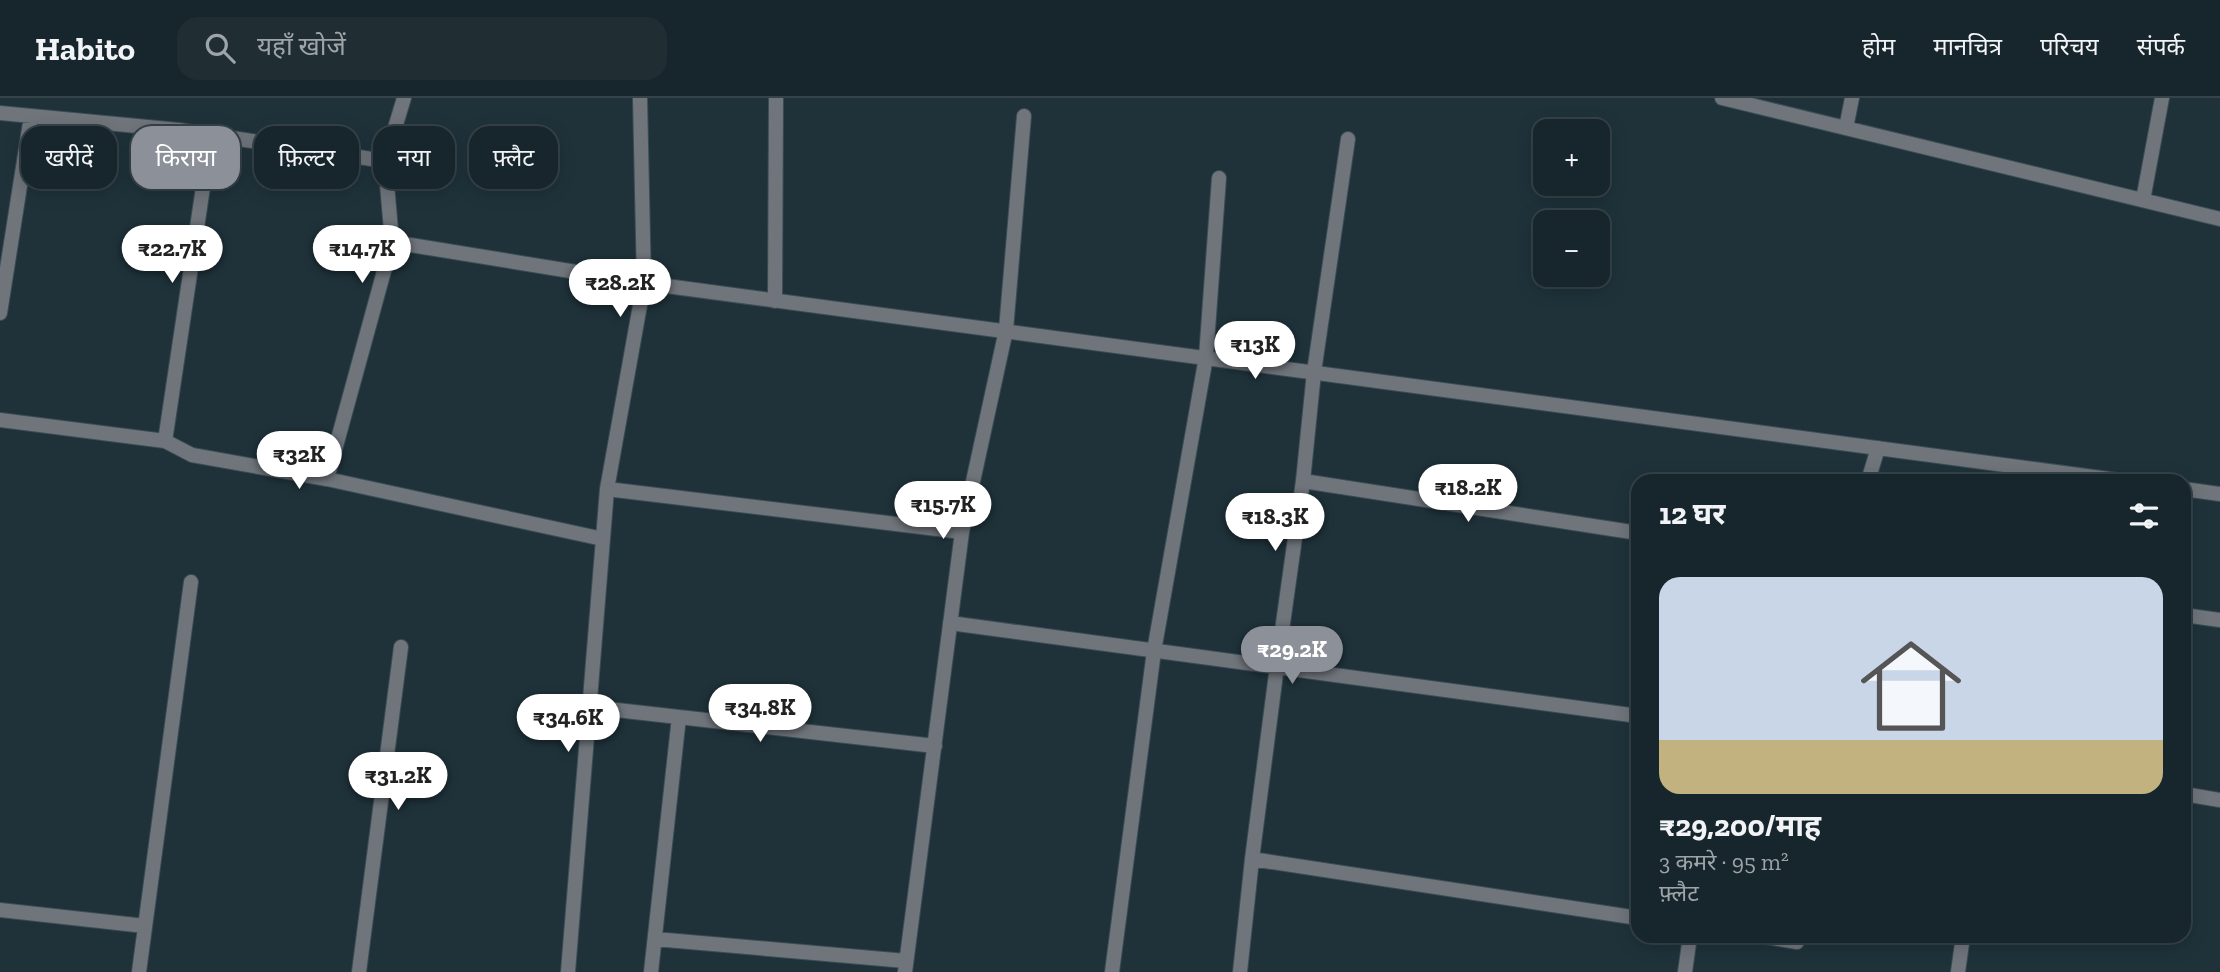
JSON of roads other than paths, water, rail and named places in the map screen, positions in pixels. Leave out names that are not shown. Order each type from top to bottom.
[{"type":"street","points":[[395,126],[404,98]]},
{"type":"street","points":[[568,972],[607,489],[644,283],[640,98]]},
{"type":"street","points":[[775,301],[776,98]]},
{"type":"street","points":[[1722,98],[2220,219]]},
{"type":"street","points":[[1846,128],[1852,98]]},
{"type":"street","points":[[2143,200],[2162,98]]},
{"type":"street","points":[[0,113],[131,126]]},
{"type":"street","points":[[0,313],[31,116]]},
{"type":"street","points":[[654,939],[905,967],[962,532],[1006,330],[1024,116]]},
{"type":"street","points":[[240,139],[373,159]]},
{"type":"street","points":[[1240,972],[1252,859],[1303,481],[1314,372],[1348,139]]},
{"type":"street","points":[[1112,972],[1154,651],[1206,357],[1219,178]]},
{"type":"street","points":[[165,441],[203,189]]},
{"type":"street","points":[[327,479],[392,242],[387,189]]},
{"type":"street","points":[[392,242],[644,283],[2072,474]]},
{"type":"street","points":[[0,420],[165,441],[192,455],[327,479],[603,539]]},
{"type":"street","points":[[1870,474],[1878,448]]},
{"type":"street","points":[[1303,481],[1631,532]]},
{"type":"street","points":[[607,489],[962,532]]},
{"type":"street","points":[[2191,490],[2220,494]]},
{"type":"street","points":[[139,972],[191,582]]},
{"type":"street","points":[[2191,616],[2220,620]]},
{"type":"street","points":[[950,623],[1631,715]]},
{"type":"street","points":[[359,972],[401,647]]},
{"type":"street","points":[[590,707],[935,746]]},
{"type":"street","points":[[651,972],[679,717]]},
{"type":"street","points":[[2191,795],[2220,800]]},
{"type":"street","points":[[1252,859],[1631,917]]},
{"type":"street","points":[[0,910],[145,926]]},
{"type":"street","points":[[1685,972],[1689,943]]},
{"type":"street","points":[[1958,972],[1963,943]]}]
